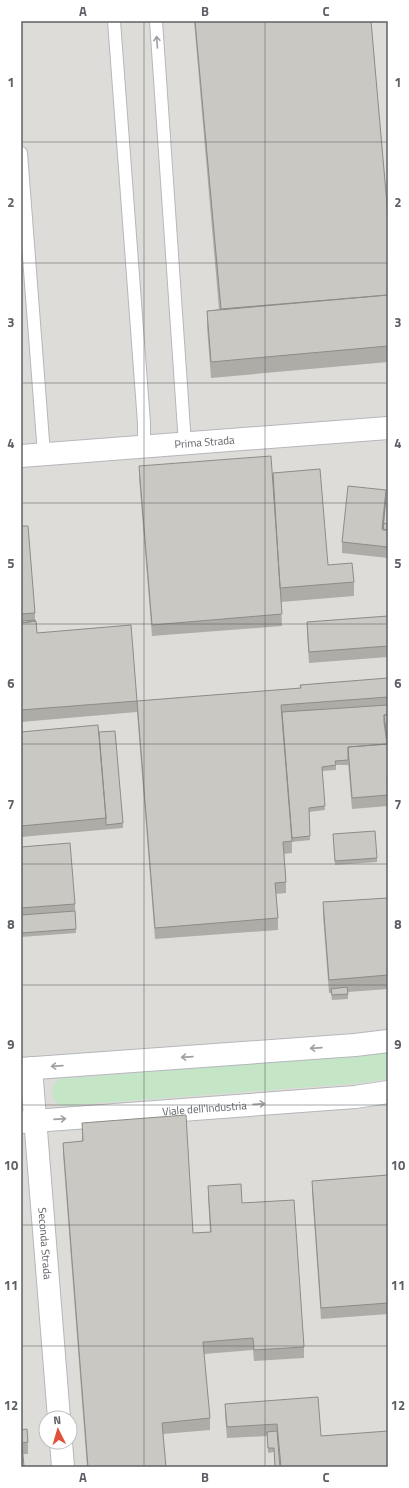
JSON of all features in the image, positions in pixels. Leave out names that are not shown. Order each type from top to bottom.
[{"type":"street","name":"Prima Strada","points":[[21,456],[388,428]]},
{"type":"street","points":[[26,1069],[355,1045],[388,1041]]},
{"type":"street","name":"Seconda Strada","points":[[26,1069],[28,1122],[58,1410]]},
{"type":"street","name":"Viale dell'Industria","points":[[28,1122],[355,1097],[388,1092]]},
{"type":"street","points":[[62,1450],[63,1467]]},
{"type":"lane","points":[[114,21],[144,424],[144,447]]},
{"type":"lane","points":[[156,21],[185,444]]},
{"type":"lane","points":[[21,153],[44,454]]},
{"type":"shaded area","points":[[21,21],[388,21],[388,1467],[21,1467]]},
{"type":"green space","points":[[388,1050],[388,1079],[361,1083],[61,1106],[57,1103],[52,1093],[54,1086],[59,1079],[357,1056]]},
{"type":"building","points":[[195,21],[371,21],[388,216],[388,295],[221,309]]},
{"type":"building","points":[[388,295],[388,346],[211,362],[207,311]]},
{"type":"building","points":[[271,456],[282,614],[152,625],[139,466]]},
{"type":"building","points":[[320,469],[328,565],[352,563],[354,582],[280,588],[273,473]]},
{"type":"building","points":[[348,486],[386,490],[382,529],[388,530],[388,547],[342,542]]},
{"type":"building","points":[[384,523],[388,524],[388,530],[383,530]]},
{"type":"building","points":[[21,526],[28,526],[35,613],[21,614]]},
{"type":"building","points":[[388,616],[388,646],[309,652],[307,622]]},
{"type":"building","points":[[21,621],[36,621],[21,623]]},
{"type":"building","points":[[36,621],[37,633],[131,625],[137,701],[21,710],[21,623]]},
{"type":"building","points":[[388,678],[388,697],[281,705],[292,841],[283,842],[286,882],[275,883],[278,918],[155,928],[137,701],[301,688],[300,685]]},
{"type":"building","points":[[388,705],[388,715],[384,715],[387,744],[348,747],[348,760],[335,761],[336,765],[322,767],[325,806],[309,808],[310,836],[292,838],[282,712]]},
{"type":"building","points":[[384,715],[388,715],[388,744]]},
{"type":"building","points":[[98,725],[106,818],[21,826],[21,732]]},
{"type":"building","points":[[115,731],[123,823],[106,825],[99,732]]},
{"type":"building","points":[[388,744],[388,795],[352,798],[348,747]]},
{"type":"building","points":[[375,831],[377,858],[335,861],[333,834]]},
{"type":"building","points":[[70,843],[75,904],[21,908],[21,847]]},
{"type":"building","points":[[388,898],[388,975],[329,980],[323,902]]},
{"type":"building","points":[[75,911],[76,929],[21,933],[21,915]]},
{"type":"building","points":[[347,987],[348,994],[332,995],[331,989]]},
{"type":"building","points":[[186,1115],[193,1233],[211,1232],[208,1186],[241,1184],[242,1203],[294,1200],[304,1347],[254,1350],[253,1338],[203,1342],[210,1418],[162,1423],[166,1467],[88,1467],[63,1143],[83,1141],[82,1123]]},
{"type":"building","points":[[388,1175],[388,1303],[321,1308],[312,1181]]},
{"type":"building","points":[[318,1397],[321,1436],[388,1431],[388,1467],[281,1467],[277,1424],[227,1427],[225,1404]]},
{"type":"building","points":[[27,1429],[28,1442],[22,1443],[24,1467],[21,1467],[21,1430]]},
{"type":"building","points":[[277,1431],[280,1467],[275,1467],[274,1448],[268,1448],[267,1432]]}]
